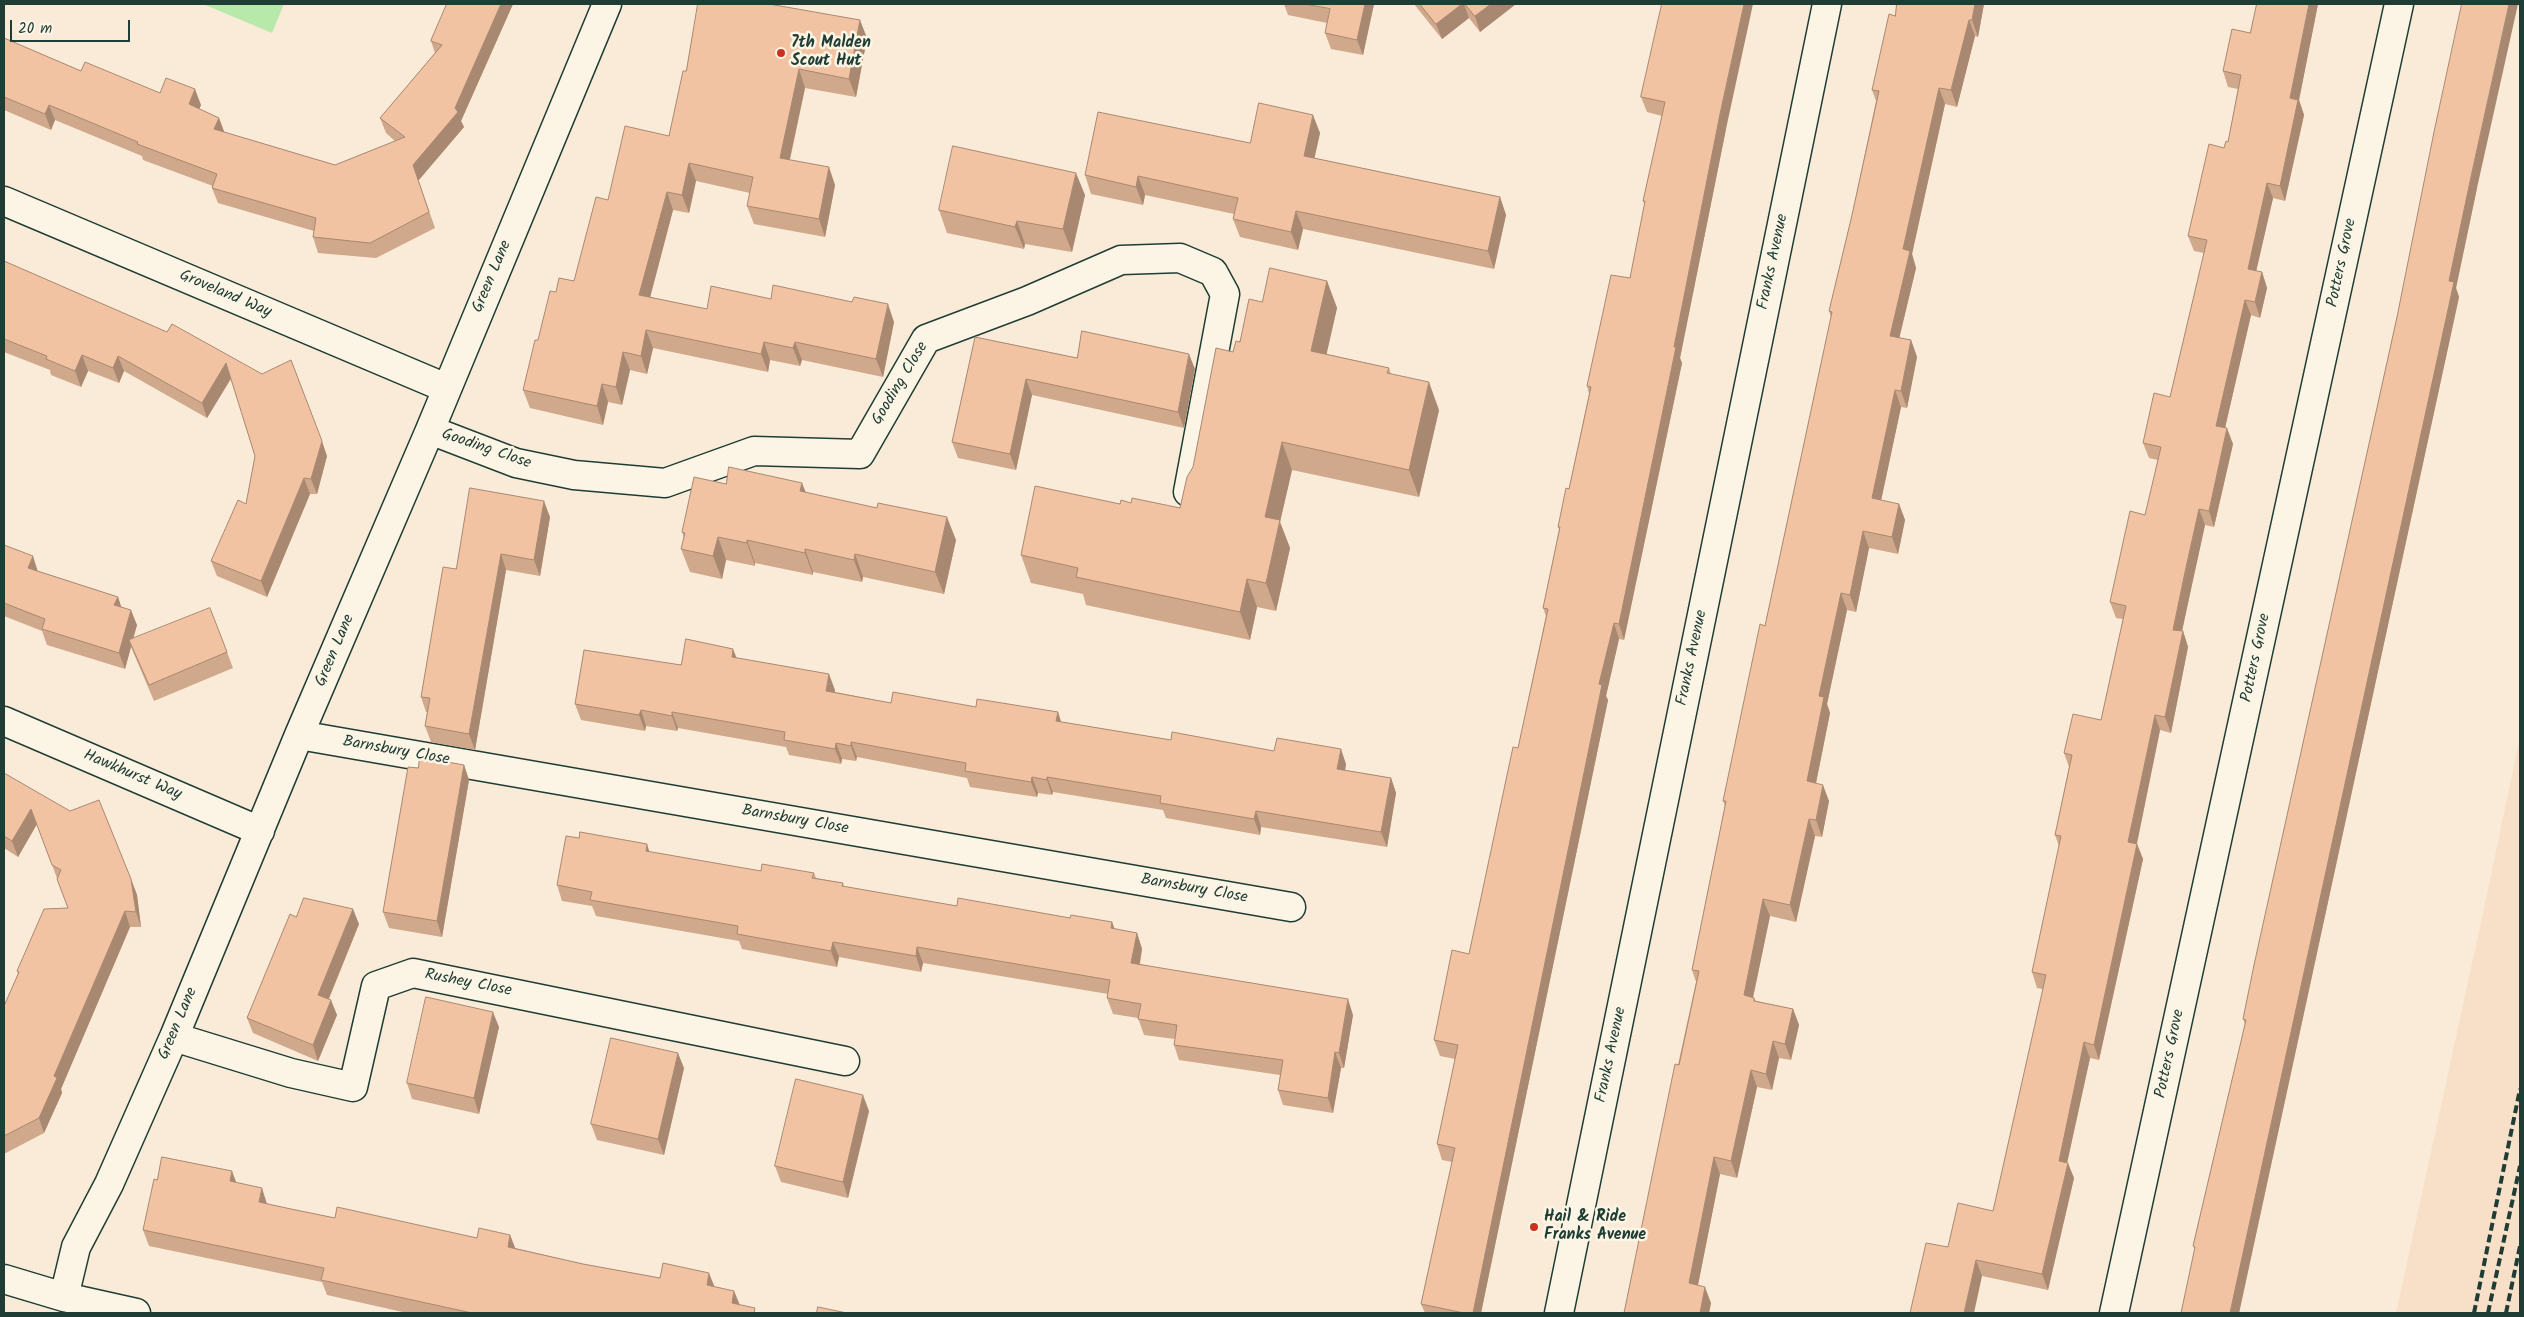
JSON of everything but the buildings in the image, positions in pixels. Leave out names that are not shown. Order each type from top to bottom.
[{"type":"street","name":"Green Lane","points":[[64,1297],[76,1247],[109,1184],[174,1037],[607,4]]},
{"type":"street","name":"Franks Avenue","points":[[1559,1313],[1827,4]]},
{"type":"street","name":"Potters Grove","points":[[2114,1313],[2399,4]]},
{"type":"street","name":"Groveland Way","points":[[4,201],[446,388]]},
{"type":"street","name":"Gooding Close","points":[[430,430],[516,463],[574,475],[665,483],[754,451],[860,454],[926,339],[1027,301],[1121,260],[1180,258],[1214,272],[1225,294],[1188,492]]},
{"type":"street","name":"Hawkhurst Way","points":[[4,722],[260,831]]},
{"type":"street","name":"Barnsbury Close","points":[[299,735],[1291,907]]},
{"type":"street","name":"Rushey Close","points":[[174,1037],[291,1073],[353,1087],[376,986],[413,973],[845,1061]]},
{"type":"street","points":[[4,1279],[64,1297],[136,1313]]},
{"type":"shaded area","points":[[2520,737],[2520,1313],[2396,1313],[2483,913]]},
{"type":"green space","points":[[203,4],[284,4],[272,33]]},
{"type":"railway","points":[[2474,1313],[2520,1089]]},
{"type":"railway","points":[[2488,1313],[2520,1166]]},
{"type":"railway","points":[[2506,1313],[2520,1246]]},
{"type":"place","name":"7th Malden Scout Hut","points":[[781,53]]},
{"type":"place","name":"Hail & Ride Franks Avenue","points":[[1534,1227]]}]
